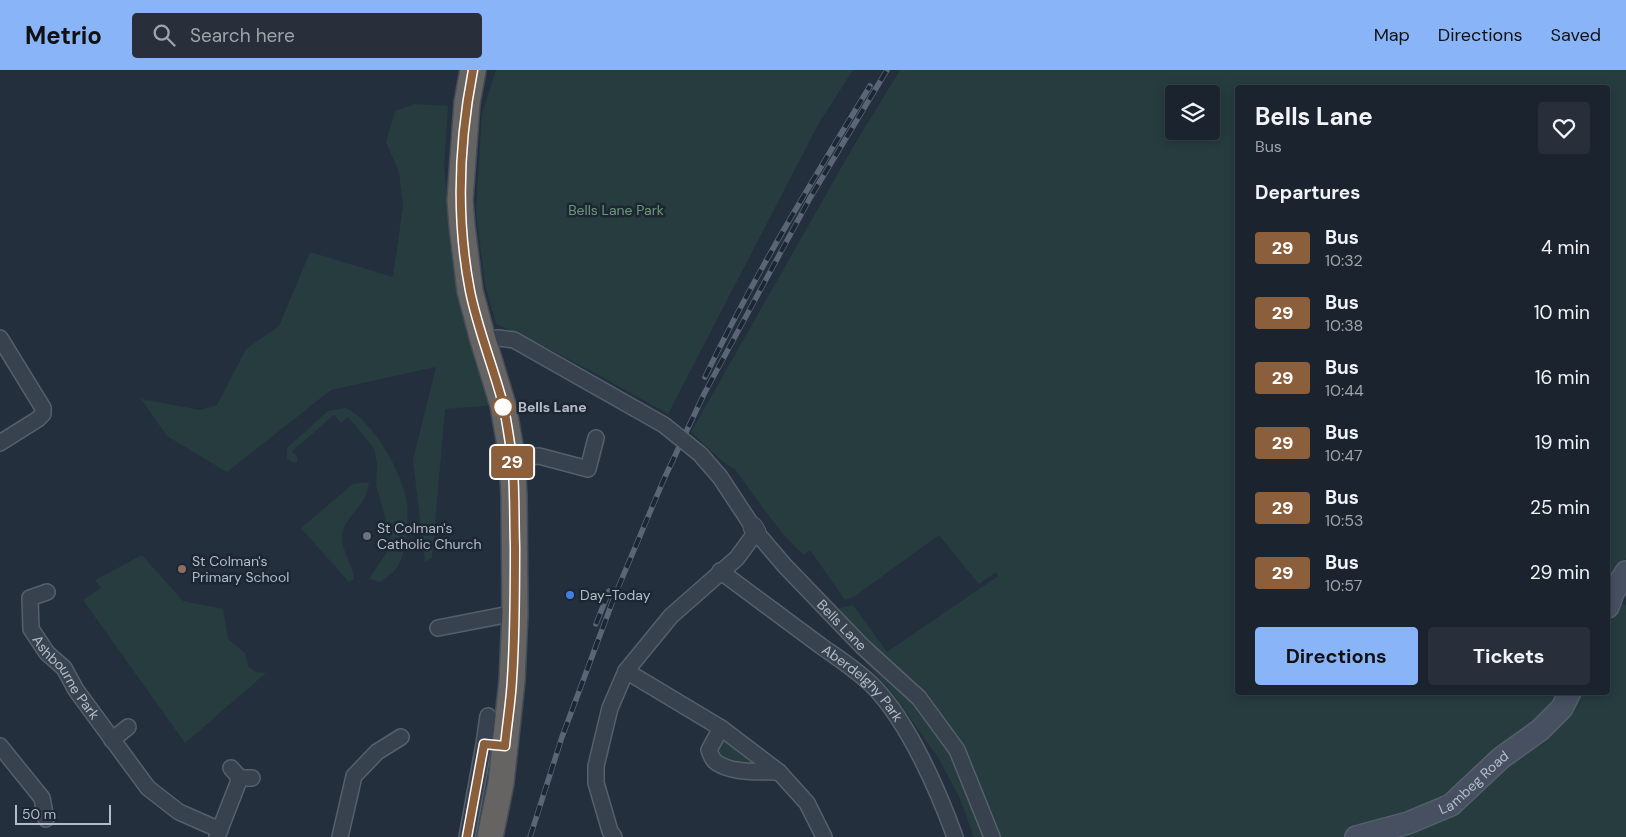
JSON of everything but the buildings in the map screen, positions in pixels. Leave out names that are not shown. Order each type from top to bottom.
[{"type":"highway","points":[[473,70],[467,103],[460,200],[470,291],[503,404],[512,457],[514,496],[515,613],[512,681],[494,745],[501,783],[490,837]]},
{"type":"main road","points":[[1610,601],[1626,572]]},
{"type":"main road","name":"Lambeg Road","points":[[1356,837],[1408,823],[1451,804],[1501,758],[1540,730],[1562,708],[1568,695]]},
{"type":"street","points":[[0,338],[44,408],[43,414],[38,419],[0,443]]},
{"type":"street","name":"Bells Lane","points":[[483,340],[499,338],[514,340],[664,425],[700,454],[720,477],[755,529],[785,566],[862,646],[919,698],[958,750],[992,837]]},
{"type":"street","points":[[512,457],[539,456],[588,469],[596,438]]},
{"type":"street","points":[[614,837],[610,832],[596,782],[596,766],[610,708],[626,671],[670,616],[736,558],[755,529]]},
{"type":"street","name":"Aberdelghy Park","points":[[720,571],[836,656],[874,687],[896,714],[915,747],[948,817],[955,837]]},
{"type":"street","name":"Ashbourne Park","points":[[47,592],[30,598],[31,629],[47,653],[64,668],[76,690],[148,788],[179,812],[219,834],[241,775]]},
{"type":"street","points":[[438,628],[515,613]]},
{"type":"street","points":[[626,671],[722,728],[779,772],[807,803],[824,837]]},
{"type":"street","points":[[467,837],[494,745],[488,716]]},
{"type":"street","points":[[112,740],[128,727]]},
{"type":"street","points":[[722,728],[709,750],[716,763],[736,770],[779,772]]},
{"type":"street","points":[[340,837],[354,776],[377,752],[397,744]]},
{"type":"street","points":[[0,746],[42,798],[46,819]]},
{"type":"green space","name":"Bells Lane Park","points":[[496,70],[853,70],[819,123],[668,414],[562,355],[496,324],[485,285],[476,211],[482,114]]},
{"type":"green space","points":[[900,70],[1626,70],[1626,557],[1610,588],[1610,85],[1235,85],[1235,695],[1556,695],[1539,725],[1576,695],[1610,695],[1610,625],[1619,601],[1626,605],[1626,837],[974,837],[960,799],[939,759],[891,691],[827,620],[837,609],[853,605],[887,652],[998,576],[996,572],[979,584],[939,535],[855,596],[845,600],[810,550],[804,555],[794,546],[767,514],[735,469],[719,458],[691,432],[853,147]]},
{"type":"green space","points":[[414,104],[448,106],[444,167],[452,251],[469,330],[495,405],[445,409],[432,558],[425,562],[413,460],[436,367],[331,390],[227,472],[167,436],[141,399],[200,410],[217,405],[246,349],[279,326],[310,252],[393,277],[403,206],[399,172],[386,142],[395,111]]},
{"type":"green space","points":[[346,408],[367,424],[385,449],[399,477],[407,503],[403,555],[395,570],[380,582],[369,579],[389,549],[391,537],[376,485],[377,464],[374,448],[348,417],[341,423],[334,415],[292,451],[297,457],[297,462],[287,459],[287,448],[328,411]]},
{"type":"green space","points":[[369,482],[365,497],[347,521],[342,532],[342,543],[354,579],[349,582],[301,528],[353,484]]},
{"type":"green space","points":[[142,555],[183,601],[223,609],[228,639],[245,653],[248,666],[256,672],[266,673],[185,743],[83,600],[101,588],[95,580]]},
{"type":"green space","points":[[724,739],[761,767],[736,767],[715,754]]},
{"type":"railway","points":[[530,837],[562,737],[615,595],[664,479],[704,394],[810,198],[887,70]]},
{"type":"railway","points":[[705,377],[763,266],[870,86]]},
{"type":"railway","points":[[596,624],[609,591]]},
{"type":"bus line","name":"29","points":[[467,837],[484,744],[505,746],[515,628],[512,457],[503,404],[470,291],[460,200],[467,103],[473,70]]},
{"type":"place","name":"Bells Lane","points":[[503,407]]},
{"type":"place","name":"St Colman's Catholic Church","points":[[367,536]]},
{"type":"place","name":"St Colman's Primary School","points":[[182,569]]},
{"type":"place","name":"Day-Today","points":[[570,595]]}]
